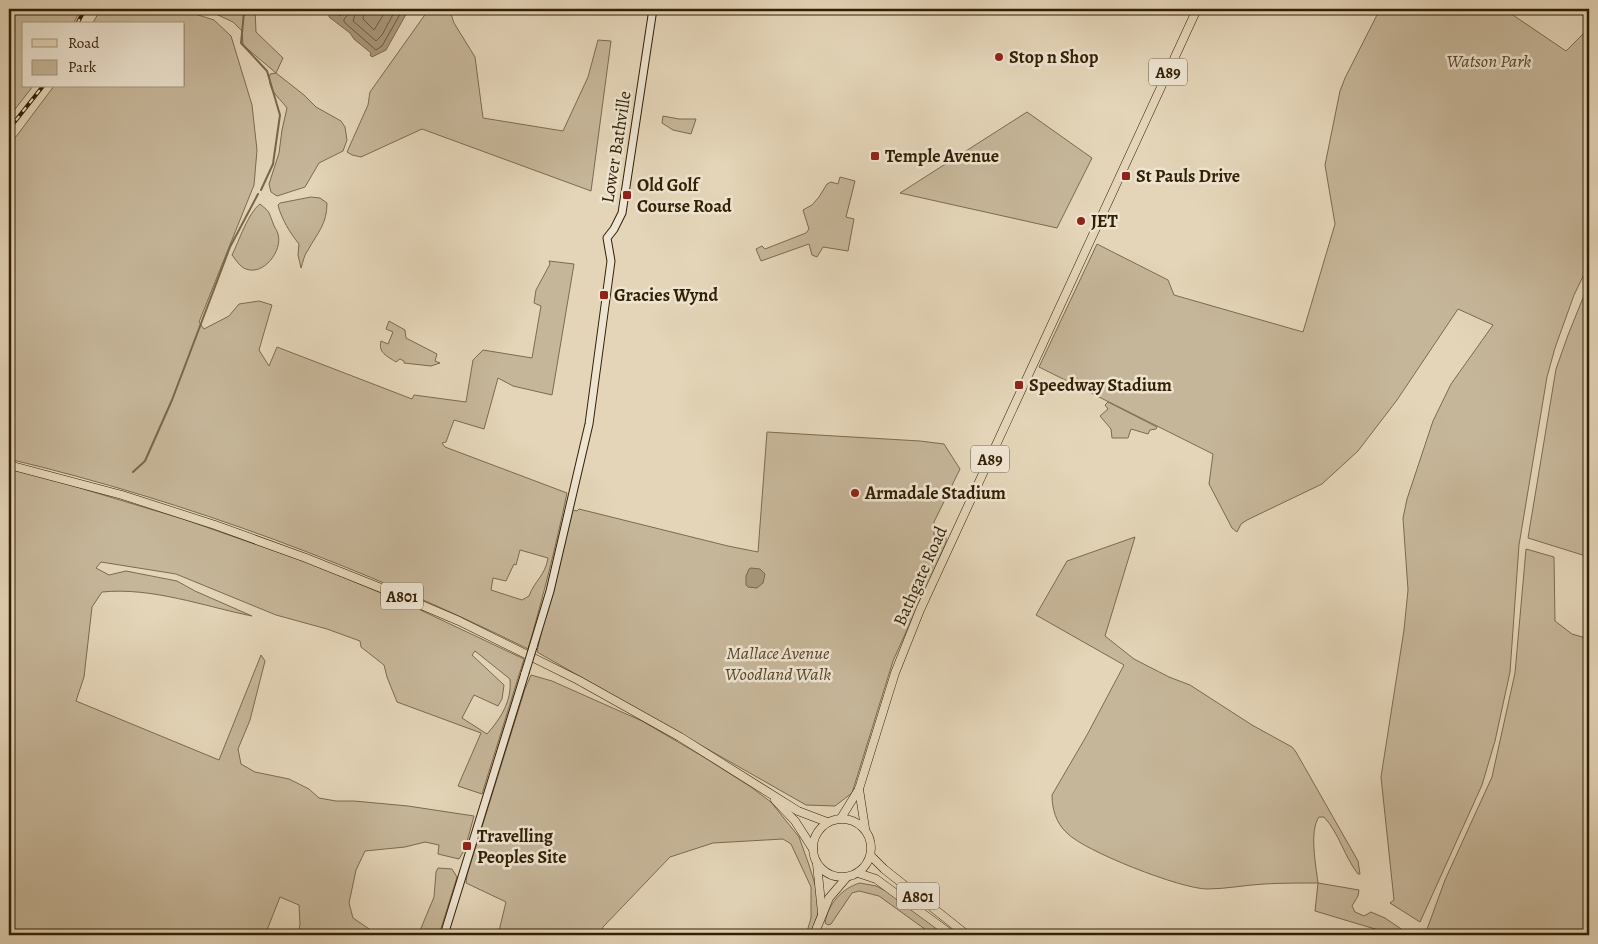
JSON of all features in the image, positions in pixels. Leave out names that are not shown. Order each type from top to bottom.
[{"type":"main road","name":"Lower Bathville","points":[[444,935],[550,590],[589,424],[612,260],[607,238],[622,213],[653,9]]},
{"type":"main road","name":"Bathgate Road","points":[[841,818],[859,789],[894,673],[920,610],[1197,9]]},
{"type":"main road","points":[[1582,9],[1589,15]]},
{"type":"main road","name":"A801","points":[[9,465],[122,495],[214,525],[306,558],[400,595],[459,621],[578,680],[680,737],[798,811],[827,822]]},
{"type":"main road","name":"Bathgate Road","points":[[859,789],[864,828]]},
{"type":"main road","name":"A801","points":[[767,791],[795,822],[813,849]]},
{"type":"main road","points":[[822,914],[817,862],[813,849],[816,833],[827,822],[841,818],[851,819],[864,828]]},
{"type":"main road","name":"A89","points":[[864,828],[869,834],[872,844],[871,856]]},
{"type":"main road","points":[[817,862],[829,874],[837,877],[848,877],[858,873],[871,856]]},
{"type":"main road","name":"A801","points":[[871,856],[884,869],[967,935]]},
{"type":"main road","name":"A801","points":[[858,873],[876,879],[952,935]]},
{"type":"main road","points":[[814,935],[828,898],[848,877]]},
{"type":"green space","points":[[9,9],[81,9],[74,22],[22,22],[22,88],[31,88],[9,117]]},
{"type":"green space","points":[[101,9],[163,9],[189,12],[214,20],[231,36],[252,105],[257,150],[254,185],[199,322],[204,329],[229,316],[239,304],[259,301],[272,305],[259,350],[269,366],[277,347],[412,399],[414,395],[466,402],[473,360],[483,350],[532,358],[541,306],[534,303],[536,290],[550,264],[549,261],[574,264],[552,395],[513,386],[498,378],[484,429],[454,420],[446,442],[442,443],[445,447],[567,493],[528,649],[402,591],[274,539],[143,495],[9,459],[9,146],[52,88],[185,88],[185,22],[93,22]],"holes":[[[520,550],[548,558],[547,564],[529,596],[522,600],[491,590],[493,578],[506,581],[514,564],[516,565]]]},
{"type":"green space","points":[[205,9],[255,9],[256,32],[283,58],[276,73],[243,45],[242,31],[233,22]]},
{"type":"green space","points":[[429,9],[447,9],[475,57],[483,118],[563,131],[588,77],[598,40],[611,41],[591,191],[422,129],[361,157],[347,152],[368,105],[370,92]]},
{"type":"green space","name":"Watson Park","points":[[1380,9],[1504,9],[1566,51],[1589,28],[1589,264],[1574,295],[1547,377],[1519,545],[1510,672],[1495,741],[1482,785],[1420,922],[1390,903],[1394,900],[1381,777],[1404,630],[1408,590],[1403,518],[1407,499],[1433,421],[1451,384],[1493,325],[1458,309],[1397,400],[1358,451],[1322,484],[1247,520],[1241,524],[1237,532],[1232,528],[1209,484],[1213,454],[1039,367],[1097,244],[1168,280],[1174,295],[1303,332],[1335,224],[1325,165],[1340,91]]},
{"type":"green space","points":[[276,73],[316,107],[341,121],[345,127],[347,140],[343,151],[319,163],[305,187],[277,196],[271,192],[269,184],[279,153],[287,108],[270,84],[270,74]]},
{"type":"green space","points":[[1027,112],[1092,158],[1057,228],[900,193]]},
{"type":"green space","points":[[663,116],[679,119],[696,119],[691,134],[673,130],[662,123]]},
{"type":"green space","points":[[840,177],[855,181],[846,217],[854,219],[848,251],[823,247],[817,257],[812,255],[809,244],[761,261],[756,249],[762,246],[765,249],[806,233],[809,229],[803,210],[812,205],[827,184],[831,182],[838,184]]},
{"type":"green space","points":[[311,197],[320,198],[327,203],[327,210],[324,222],[306,254],[301,268],[298,255],[299,244],[286,225],[278,205]]},
{"type":"green space","points":[[260,204],[269,212],[278,233],[278,247],[271,260],[265,265],[259,269],[246,269],[232,255],[248,220]]},
{"type":"green space","points":[[1589,283],[1589,557],[1528,538],[1556,369]]},
{"type":"green space","points":[[389,321],[405,330],[406,338],[437,354],[435,361],[440,363],[431,366],[404,363],[400,359],[396,362],[387,356],[382,351],[380,345],[381,341],[388,344],[393,332],[386,329]]},
{"type":"green space","points":[[1108,402],[1157,427],[1156,429],[1150,430],[1148,434],[1131,429],[1128,438],[1112,438],[1111,429],[1100,416],[1108,409],[1105,405]]},
{"type":"green space","name":"Mallace Avenue Woodland Walk","points":[[767,432],[944,444],[960,469],[934,522],[934,535],[946,537],[946,543],[893,661],[852,793],[835,806],[806,805],[537,652],[568,509],[577,511],[579,509],[758,552]]},
{"type":"green space","points":[[9,469],[47,478],[183,519],[312,564],[412,606],[524,659],[482,794],[458,786],[481,733],[397,702],[384,665],[361,647],[360,641],[327,629],[276,615],[176,574],[101,562],[96,568],[109,575],[126,571],[177,581],[252,616],[159,595],[121,591],[102,592],[92,607],[84,677],[76,701],[219,760],[261,655],[265,661],[250,720],[238,749],[241,764],[255,772],[289,779],[309,789],[319,798],[408,806],[474,816],[465,849],[459,859],[438,854],[439,845],[425,842],[405,847],[365,851],[356,870],[349,903],[353,918],[378,935],[298,935],[300,924],[299,905],[280,897],[265,935],[9,935]],"holes":[[[475,651],[510,679],[507,702],[497,722],[487,734],[462,718],[474,695],[498,706],[502,699],[504,685],[472,655]]]},
{"type":"green space","points":[[1135,537],[1105,636],[1134,659],[1169,677],[1190,685],[1252,725],[1292,747],[1358,861],[1360,874],[1353,867],[1334,830],[1324,817],[1319,817],[1314,831],[1318,883],[1264,884],[1214,889],[1177,883],[1112,859],[1077,841],[1060,825],[1054,811],[1052,795],[1087,735],[1124,665],[1036,615],[1067,561]]},
{"type":"green space","points":[[1526,549],[1554,557],[1555,621],[1572,634],[1589,639],[1589,935],[1429,935],[1426,932],[1445,880],[1492,777],[1515,673]]},
{"type":"green space","points":[[531,675],[552,681],[642,721],[702,756],[771,802],[799,837],[818,894],[819,911],[810,935],[806,935],[811,918],[811,887],[791,844],[783,839],[713,843],[670,857],[603,927],[601,935],[498,935],[506,902],[466,883],[467,875]]},
{"type":"green space","points":[[438,868],[452,869],[457,877],[439,935],[417,935],[434,897]]},
{"type":"green space","points":[[860,883],[876,886],[892,894],[945,935],[933,935],[879,896],[859,891],[852,893],[831,924],[825,923],[829,909],[837,898],[853,885]]},
{"type":"green space","points":[[1318,883],[1359,890],[1352,906],[1355,912],[1364,916],[1371,912],[1385,918],[1410,935],[1391,935],[1315,911]]},
{"type":"water","points":[[360,9],[409,9],[386,50],[372,57],[371,53],[354,39],[350,33],[329,17],[330,12],[334,10],[340,16],[344,11]]},
{"type":"water","points":[[751,568],[760,569],[765,574],[763,583],[757,588],[746,585],[746,576]]},
{"type":"waterway","points":[[238,9],[244,12],[241,43],[267,71],[280,115],[273,164],[261,190]]},
{"type":"waterway","points":[[133,472],[145,461],[172,400],[230,247],[258,194]]},
{"type":"railway","points":[[78,22],[85,9]]},
{"type":"railway","points":[[9,129],[41,88]]},
{"type":"place","name":"Stop n Shop","points":[[999,57]]},
{"type":"place","name":"Temple Avenue","points":[[875,156]]},
{"type":"place","name":"St Pauls Drive","points":[[1126,176]]},
{"type":"place","name":"Old Golf Course Road","points":[[627,195]]},
{"type":"place","name":"JET","points":[[1081,221]]},
{"type":"place","name":"Gracies Wynd","points":[[604,295]]},
{"type":"place","name":"Speedway Stadium","points":[[1019,385]]},
{"type":"place","name":"Armadale Stadium","points":[[855,493]]},
{"type":"place","name":"Travelling Peoples Site","points":[[467,846]]}]
